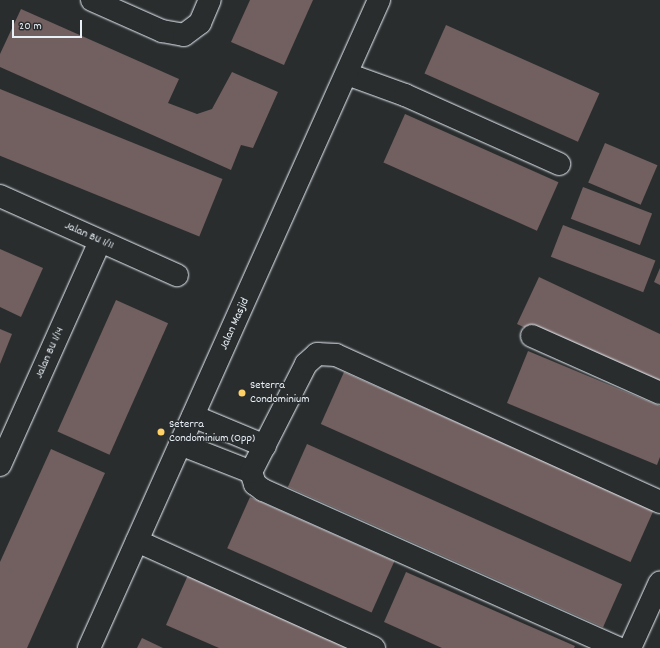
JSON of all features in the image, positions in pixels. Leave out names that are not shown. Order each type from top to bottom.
[{"type":"street","points":[[92,0],[162,31],[184,35],[200,23],[210,0]]},
{"type":"street","name":"Jalan Masjid","points":[[89,648],[379,0]]},
{"type":"street","points":[[347,74],[406,95],[559,164]]},
{"type":"street","name":"Jalan BU 1/11","points":[[0,196],[177,275]]},
{"type":"street","name":"Jalan BU 1/14","points":[[0,465],[5,438],[100,241]]},
{"type":"street","points":[[532,336],[660,393]]},
{"type":"street","points":[[618,648],[263,490],[255,484],[251,472],[306,364],[317,354],[336,355],[660,502]]},
{"type":"street","points":[[193,416],[265,446]]},
{"type":"street","points":[[180,444],[251,472]]},
{"type":"street","points":[[137,541],[374,648]]},
{"type":"street","points":[[630,648],[660,582]]},
{"type":"building","points":[[250,0],[313,0],[284,65],[231,42]]},
{"type":"building","points":[[21,9],[179,79],[168,103],[197,114],[212,109],[232,72],[278,92],[253,148],[241,145],[231,170],[0,67],[0,54]]},
{"type":"building","points":[[446,25],[599,93],[578,142],[424,73]]},
{"type":"building","points":[[0,89],[223,179],[199,236],[0,156]]},
{"type":"building","points":[[405,114],[558,182],[537,231],[383,162]]},
{"type":"building","points":[[605,143],[657,165],[641,205],[588,183]]},
{"type":"building","points":[[583,187],[652,214],[640,245],[571,219]]},
{"type":"building","points":[[563,225],[655,260],[643,292],[551,257]]},
{"type":"building","points":[[0,249],[43,268],[21,317],[0,307]]},
{"type":"building","points":[[660,268],[660,285],[654,282]]},
{"type":"building","points":[[539,277],[660,334],[660,391],[517,324]]},
{"type":"building","points":[[116,300],[168,323],[110,455],[57,432]]},
{"type":"building","points":[[0,329],[12,334],[0,364]]},
{"type":"building","points":[[528,351],[660,406],[660,457],[657,465],[507,403]]},
{"type":"building","points":[[344,372],[654,510],[631,562],[321,424]]},
{"type":"building","points":[[307,444],[622,584],[603,627],[288,487]]},
{"type":"building","points":[[51,449],[105,473],[27,648],[0,648],[0,562]]},
{"type":"building","points":[[250,497],[394,561],[372,612],[227,548]]},
{"type":"building","points":[[406,572],[575,646],[574,648],[442,648],[384,622]]},
{"type":"building","points":[[188,575],[358,648],[219,648],[166,625]]},
{"type":"building","points":[[142,638],[163,648],[137,648]]},
{"type":"place","name":"Seterra Condominium","points":[[242,393]]},
{"type":"place","name":"Seterra Condominium (Opp)","points":[[161,432]]}]
